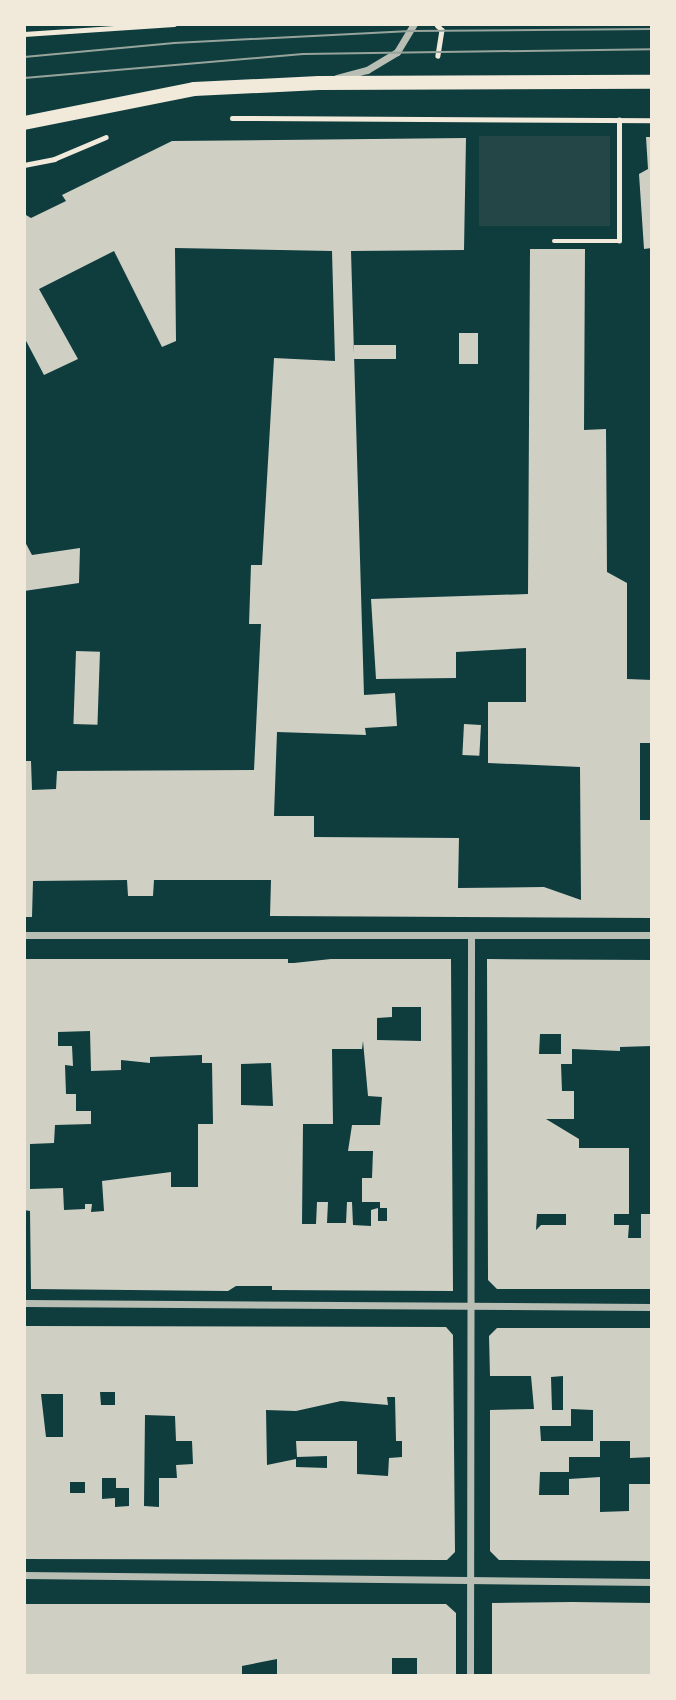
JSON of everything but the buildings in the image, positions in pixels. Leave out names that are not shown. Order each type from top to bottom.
[{"type":"main road","points":[[24,122],[194,89],[319,83],[652,82]]},
{"type":"street","points":[[319,83],[367,70],[397,52],[414,24]]},
{"type":"street","points":[[24,935],[652,935]]},
{"type":"street","points":[[470,1675],[471,936]]},
{"type":"street","points":[[24,1303],[652,1307]]},
{"type":"street","points":[[24,1575],[652,1582]]},
{"type":"path","points":[[24,34],[174,24]]},
{"type":"path","points":[[227,118],[652,120]]},
{"type":"path","points":[[554,241],[619,241],[619,120]]},
{"type":"path","points":[[24,164],[54,159],[113,135]]},
{"type":"shaded area","points":[[479,136],[610,136],[610,226],[479,226]]},
{"type":"tram line","points":[[24,57],[174,43],[411,31],[652,29]]},
{"type":"tram line","points":[[24,78],[303,54],[652,49]]}]
